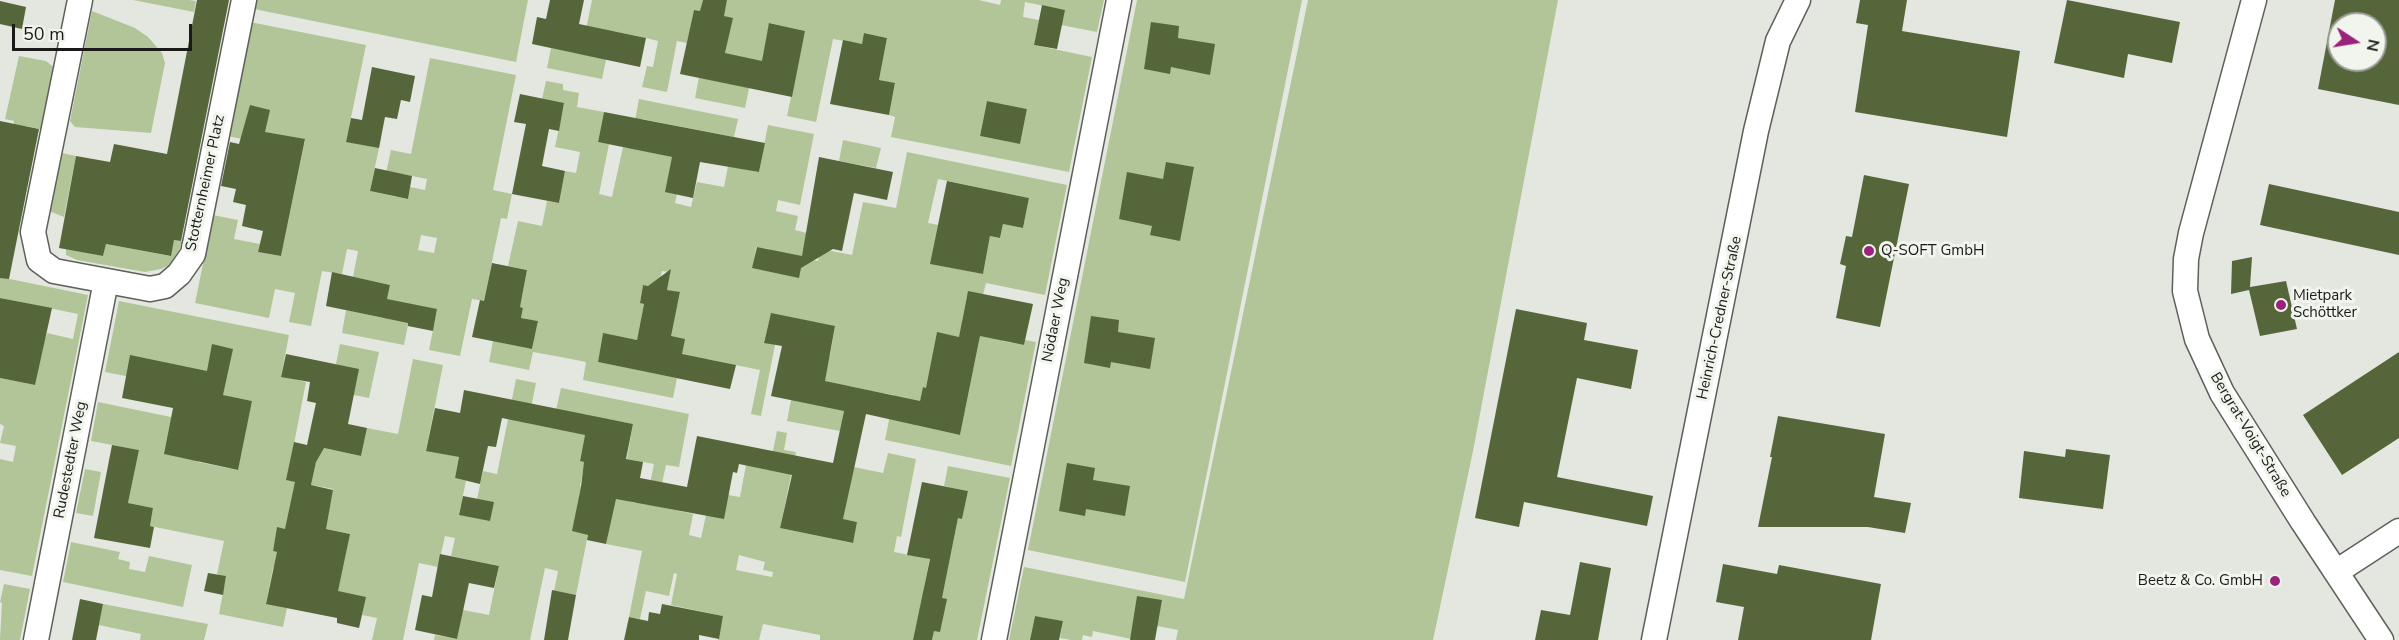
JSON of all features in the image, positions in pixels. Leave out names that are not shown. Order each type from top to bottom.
[{"type":"street","name":"Stotternheimer Platz","points":[[80,0],[33,232],[39,260],[54,271],[150,290],[165,286],[179,274],[193,254],[244,0]]},
{"type":"street","name":"Nödaer Weg","points":[[994,640],[1119,0]]},
{"type":"street","name":"Heinrich-Credner-Straße","points":[[1654,640],[1764,96],[1778,41],[1798,0]]},
{"type":"street","name":"Bergrat-Voigt-Straße","points":[[2254,0],[2191,233],[2186,259],[2185,291],[2197,339],[2222,393],[2381,640]]},
{"type":"street","name":"Rudestedter Weg","points":[[36,640],[106,281]]},
{"type":"street","points":[[2336,572],[2399,531]]},
{"type":"green space","points":[[133,0],[189,0],[196,1],[194,12]]},
{"type":"green space","points":[[255,0],[528,0],[516,62],[254,9]]},
{"type":"green space","points":[[592,0],[703,0],[701,8],[724,13],[727,0],[979,0],[1000,5],[1001,0],[1104,0],[1097,32],[1061,25],[1064,10],[1025,2],[1023,17],[1039,20],[1034,45],[1092,57],[1069,172],[891,137],[895,117],[889,115],[895,84],[879,80],[887,38],[865,33],[862,44],[833,39],[816,122],[787,116],[805,31],[770,23],[764,66],[754,64],[745,108],[695,98],[699,77],[725,53],[732,18],[694,10],[687,43],[677,41],[667,92],[642,87],[647,66],[653,67],[658,41],[612,31],[602,79],[547,68],[551,48],[581,54]],"holes":[[[987,101],[1027,109],[1020,144],[980,136]]]},
{"type":"green space","points":[[1137,0],[1302,0],[1185,582],[1028,550]]},
{"type":"green space","points":[[1308,0],[1558,0],[1473,451],[1433,640],[1176,640],[1178,630],[1152,625],[1136,640],[1093,631],[1092,637],[1083,635],[1082,640],[1071,640],[1060,638],[1063,621],[1035,616],[1030,640],[1009,640],[1024,567],[1184,599]]},
{"type":"green space","points":[[92,11],[135,28],[148,37],[162,53],[165,63],[151,133],[75,127],[70,121]]},
{"type":"green space","points":[[250,22],[366,45],[346,142],[363,135],[381,138],[370,191],[392,196],[408,199],[410,187],[425,190],[427,179],[397,173],[385,177],[391,150],[411,154],[430,58],[516,75],[493,190],[512,194],[507,219],[501,218],[484,301],[472,299],[460,356],[429,350],[437,310],[412,305],[404,345],[342,333],[346,310],[383,318],[390,285],[353,277],[358,251],[347,249],[342,274],[322,271],[311,326],[289,322],[295,293],[275,289],[269,318],[195,303],[213,215],[238,220],[234,239],[260,244],[258,252],[281,256],[305,140],[289,148],[227,136]],"holes":[[[421,235],[437,238],[434,253],[418,250]]]},
{"type":"green space","points":[[19,56],[46,61],[56,69],[44,130],[26,126],[13,130],[14,121],[5,119]]},
{"type":"green space","points":[[546,81],[563,84],[563,90],[579,93],[577,107],[604,112],[598,142],[609,144],[599,194],[612,197],[623,147],[630,148],[639,99],[738,119],[734,137],[642,119],[636,149],[672,157],[677,194],[675,203],[691,207],[697,182],[724,187],[728,166],[759,172],[768,125],[814,134],[800,205],[778,200],[776,211],[798,216],[795,230],[807,233],[805,259],[818,261],[821,249],[852,255],[863,202],[896,208],[907,152],[1067,185],[1045,295],[986,283],[982,299],[967,296],[962,321],[1004,330],[1002,341],[1024,345],[1025,340],[1036,342],[1011,466],[885,440],[894,395],[849,386],[840,431],[787,421],[791,400],[830,355],[835,327],[807,321],[771,314],[764,342],[775,345],[761,416],[751,414],[760,370],[707,359],[703,383],[677,378],[673,398],[583,380],[586,362],[566,358],[533,352],[529,370],[489,362],[493,341],[532,349],[538,321],[521,318],[523,308],[512,306],[522,297],[527,270],[508,266],[518,221],[542,226],[547,201],[559,203],[565,171],[576,173],[580,152],[555,147],[564,104],[542,99]],"holes":[[[938,179],[1029,198],[1023,228],[1003,224],[1000,238],[990,236],[983,274],[931,264],[938,225],[928,223]],[[756,247],[769,249],[799,277],[753,268]],[[662,271],[670,272],[667,290],[680,293],[676,311],[661,334],[677,378],[598,362],[603,334],[637,340],[644,304],[640,302],[643,285],[658,288]],[[937,333],[979,341],[960,435],[915,425],[923,388],[927,388]]]},
{"type":"green space","points":[[843,140],[881,148],[876,168],[839,161]]},
{"type":"green space","points":[[62,153],[76,156],[64,217],[49,211]]},
{"type":"green space","points":[[174,240],[184,241],[170,265],[145,272],[77,260],[66,255],[66,249],[103,256],[106,244],[170,256]]},
{"type":"green space","points":[[0,277],[88,295],[32,576],[0,570],[0,459],[13,462],[16,446],[0,443],[4,426],[0,424],[0,378],[35,385],[38,335],[46,337],[47,333],[73,339],[78,314],[0,298]]},
{"type":"green space","points":[[119,301],[289,335],[281,376],[306,382],[287,480],[311,485],[319,447],[361,456],[367,428],[398,434],[413,359],[443,365],[426,450],[459,457],[455,478],[466,481],[459,514],[493,502],[477,499],[483,471],[497,474],[516,379],[536,383],[528,423],[552,428],[561,388],[689,414],[679,467],[666,465],[657,506],[693,514],[689,535],[701,538],[706,515],[728,495],[740,497],[746,465],[769,470],[777,431],[787,433],[784,450],[796,452],[780,528],[852,543],[857,522],[837,518],[854,467],[883,473],[888,453],[916,459],[901,537],[897,536],[894,552],[914,556],[931,551],[924,588],[943,592],[958,518],[962,518],[968,491],[944,486],[948,466],[1010,478],[977,640],[932,640],[934,631],[923,595],[913,640],[820,640],[820,635],[763,624],[759,640],[718,640],[723,616],[671,605],[677,574],[674,573],[669,596],[646,591],[640,619],[629,617],[642,551],[606,544],[608,532],[589,529],[576,595],[554,591],[558,571],[545,568],[530,640],[434,640],[435,635],[457,639],[463,610],[489,615],[499,566],[451,556],[455,538],[445,536],[438,567],[419,563],[403,640],[372,640],[377,618],[362,615],[365,597],[309,609],[350,534],[303,524],[330,506],[333,489],[312,485],[292,530],[277,528],[273,551],[286,554],[273,568],[266,603],[287,608],[283,627],[219,614],[226,577],[217,574],[224,541],[150,526],[153,508],[128,503],[139,450],[91,441],[98,402],[171,417],[198,462],[237,470],[252,401],[105,372]],"holes":[[[589,416],[633,424],[627,459],[654,464],[649,488],[635,503],[580,486],[585,462],[580,460]],[[739,555],[765,562],[763,570],[773,572],[772,577],[736,570]]]},
{"type":"green space","points":[[340,344],[379,352],[369,398],[354,395],[336,364]]},
{"type":"green space","points":[[85,469],[101,472],[93,516],[76,513]]},
{"type":"green space","points":[[71,542],[120,552],[118,559],[130,562],[129,569],[145,572],[149,556],[192,565],[183,607],[63,582]]},
{"type":"green space","points":[[4,584],[30,589],[20,640],[0,640],[2,603],[0,602]]},
{"type":"green space","points":[[103,604],[208,624],[204,640],[140,640],[141,634],[99,625]]},
{"type":"building","points":[[197,0],[229,0],[181,241],[174,240],[171,256],[106,244],[103,256],[59,248],[76,156],[110,162],[114,144],[167,154]]},
{"type":"building","points":[[550,0],[584,0],[579,24],[646,38],[640,67],[532,44],[537,17],[546,19]]},
{"type":"building","points":[[703,0],[727,0],[724,16],[733,18],[725,53],[762,61],[769,23],[805,31],[792,97],[680,74],[694,10],[700,11]]},
{"type":"building","points":[[1860,0],[1907,0],[1902,31],[2020,51],[2007,137],[1855,112],[1868,25],[1856,23]]},
{"type":"building","points":[[2067,0],[2180,22],[2172,63],[2128,54],[2124,78],[2054,63]]},
{"type":"building","points":[[2335,0],[2399,0],[2399,105],[2318,89],[2327,42],[2327,72],[2387,72],[2387,12],[2333,12]]},
{"type":"building","points":[[0,1],[26,7],[22,29],[0,24]]},
{"type":"building","points":[[1042,5],[1065,10],[1057,49],[1034,45]]},
{"type":"building","points":[[1151,22],[1179,26],[1178,38],[1215,44],[1210,75],[1171,67],[1170,74],[1144,69]]},
{"type":"building","points":[[864,33],[887,38],[879,80],[895,83],[889,115],[830,104],[843,40],[862,44]]},
{"type":"building","points":[[372,67],[415,76],[410,102],[401,100],[397,119],[385,117],[379,148],[346,142],[351,118],[362,120]]},
{"type":"building","points":[[520,94],[564,103],[559,131],[549,129],[542,166],[565,171],[559,203],[512,194],[526,124],[514,122]]},
{"type":"building","points":[[987,101],[1027,109],[1020,144],[980,136]]},
{"type":"building","points":[[250,105],[270,110],[265,132],[305,139],[281,256],[258,252],[263,231],[242,226],[246,205],[233,202],[236,189],[221,186],[230,142],[239,144]]},
{"type":"building","points":[[604,112],[765,143],[759,172],[700,162],[693,198],[665,192],[672,157],[598,142]]},
{"type":"building","points":[[0,121],[39,129],[9,279],[0,278]]},
{"type":"building","points":[[819,157],[893,172],[887,200],[854,193],[842,251],[833,249],[801,268],[799,278],[752,268],[757,247],[802,256]]},
{"type":"building","points":[[1166,162],[1194,167],[1180,241],[1150,235],[1152,226],[1119,219],[1127,172],[1163,179]]},
{"type":"building","points":[[375,168],[412,176],[408,199],[370,191]]},
{"type":"building","points":[[1864,175],[1909,184],[1880,327],[1836,318],[1846,266],[1840,264],[1846,236],[1852,237]]},
{"type":"building","points":[[947,181],[1029,198],[1023,228],[1003,224],[1000,238],[990,236],[983,274],[930,264]]},
{"type":"building","points":[[2269,184],[2399,212],[2399,255],[2260,225]]},
{"type":"building","points":[[2252,257],[2250,287],[2286,281],[2297,329],[2260,336],[2249,290],[2231,294],[2232,261]]},
{"type":"building","points":[[492,263],[527,270],[520,307],[523,308],[521,318],[538,321],[532,349],[472,337],[480,300],[484,301]]},
{"type":"building","points":[[671,269],[667,290],[680,292],[671,336],[685,339],[682,354],[736,365],[730,389],[598,362],[603,333],[637,340],[644,304],[640,303],[643,285],[648,286]]},
{"type":"building","points":[[332,272],[390,285],[387,299],[437,309],[433,331],[408,326],[408,323],[326,306]]},
{"type":"building","points":[[968,291],[1033,304],[1024,345],[980,336],[960,435],[866,414],[843,519],[857,522],[853,543],[780,528],[792,475],[739,464],[737,473],[733,472],[724,519],[616,499],[606,544],[587,540],[588,535],[572,531],[581,487],[584,462],[580,461],[585,435],[502,418],[496,447],[488,446],[480,484],[455,478],[459,457],[426,451],[435,408],[460,413],[464,390],[633,424],[626,459],[643,462],[640,478],[687,487],[697,436],[833,463],[844,411],[771,396],[782,346],[764,343],[771,313],[835,326],[825,381],[920,401],[923,387],[926,388],[937,332],[959,337]]},
{"type":"building","points":[[0,298],[52,308],[35,385],[0,378]]},
{"type":"building","points":[[1516,309],[1587,323],[1584,340],[1638,350],[1631,389],[1577,378],[1557,477],[1653,496],[1647,526],[1524,502],[1519,527],[1475,518]]},
{"type":"building","points":[[1091,316],[1119,320],[1118,332],[1155,338],[1150,369],[1111,362],[1110,368],[1084,363]]},
{"type":"building","points":[[212,344],[233,349],[223,395],[252,401],[238,470],[164,454],[173,408],[122,398],[130,355],[207,371]]},
{"type":"building","points":[[2399,352],[2399,438],[2342,475],[2303,415]]},
{"type":"building","points":[[286,354],[359,369],[348,424],[367,428],[361,456],[324,448],[316,462],[311,485],[333,490],[326,529],[350,534],[338,591],[366,597],[359,628],[337,623],[337,618],[266,604],[277,552],[273,551],[277,527],[285,529],[295,482],[286,480],[294,442],[307,445],[316,403],[307,401],[310,382],[281,377]]},
{"type":"building","points":[[1778,416],[1885,434],[1874,497],[1911,503],[1905,533],[1868,527],[1758,527]]},
{"type":"building","points":[[112,445],[139,450],[128,503],[153,508],[150,526],[154,527],[150,548],[94,538]]},
{"type":"building","points":[[2066,449],[2110,455],[2103,509],[2019,498],[2024,451],[2065,457]]},
{"type":"building","points":[[1067,463],[1095,468],[1093,480],[1130,486],[1125,516],[1086,509],[1085,516],[1059,511]]},
{"type":"building","points":[[922,482],[968,491],[962,519],[958,518],[942,598],[947,599],[940,632],[934,631],[932,640],[913,640],[930,559],[907,555]]},
{"type":"building","points":[[463,496],[494,502],[490,521],[459,515]]},
{"type":"building","points":[[440,554],[499,566],[494,588],[469,583],[457,639],[415,630],[422,595],[432,597]]},
{"type":"building","points":[[1580,562],[1611,568],[1598,640],[1535,640],[1541,610],[1570,615]]},
{"type":"building","points":[[1723,564],[1777,574],[1779,565],[1881,584],[1871,640],[1738,640],[1744,607],[1716,602]]},
{"type":"building","points":[[208,573],[226,576],[223,595],[204,591]]},
{"type":"building","points":[[552,590],[576,595],[568,640],[544,640]]},
{"type":"building","points":[[1137,596],[1162,600],[1155,640],[1130,640]]},
{"type":"building","points":[[80,599],[103,604],[96,640],[72,640]]},
{"type":"building","points":[[662,604],[723,616],[719,639],[699,635],[699,640],[624,640],[629,617],[648,621],[649,612],[660,614]]},
{"type":"building","points":[[1035,616],[1063,621],[1059,640],[1030,640]]},
{"type":"place","name":"Q-SOFT GmbH","points":[[1869,251]]},
{"type":"place","name":"Mietpark Schöttker","points":[[2281,305]]},
{"type":"place","name":"Beetz & Co. GmbH","points":[[2275,581]]}]
